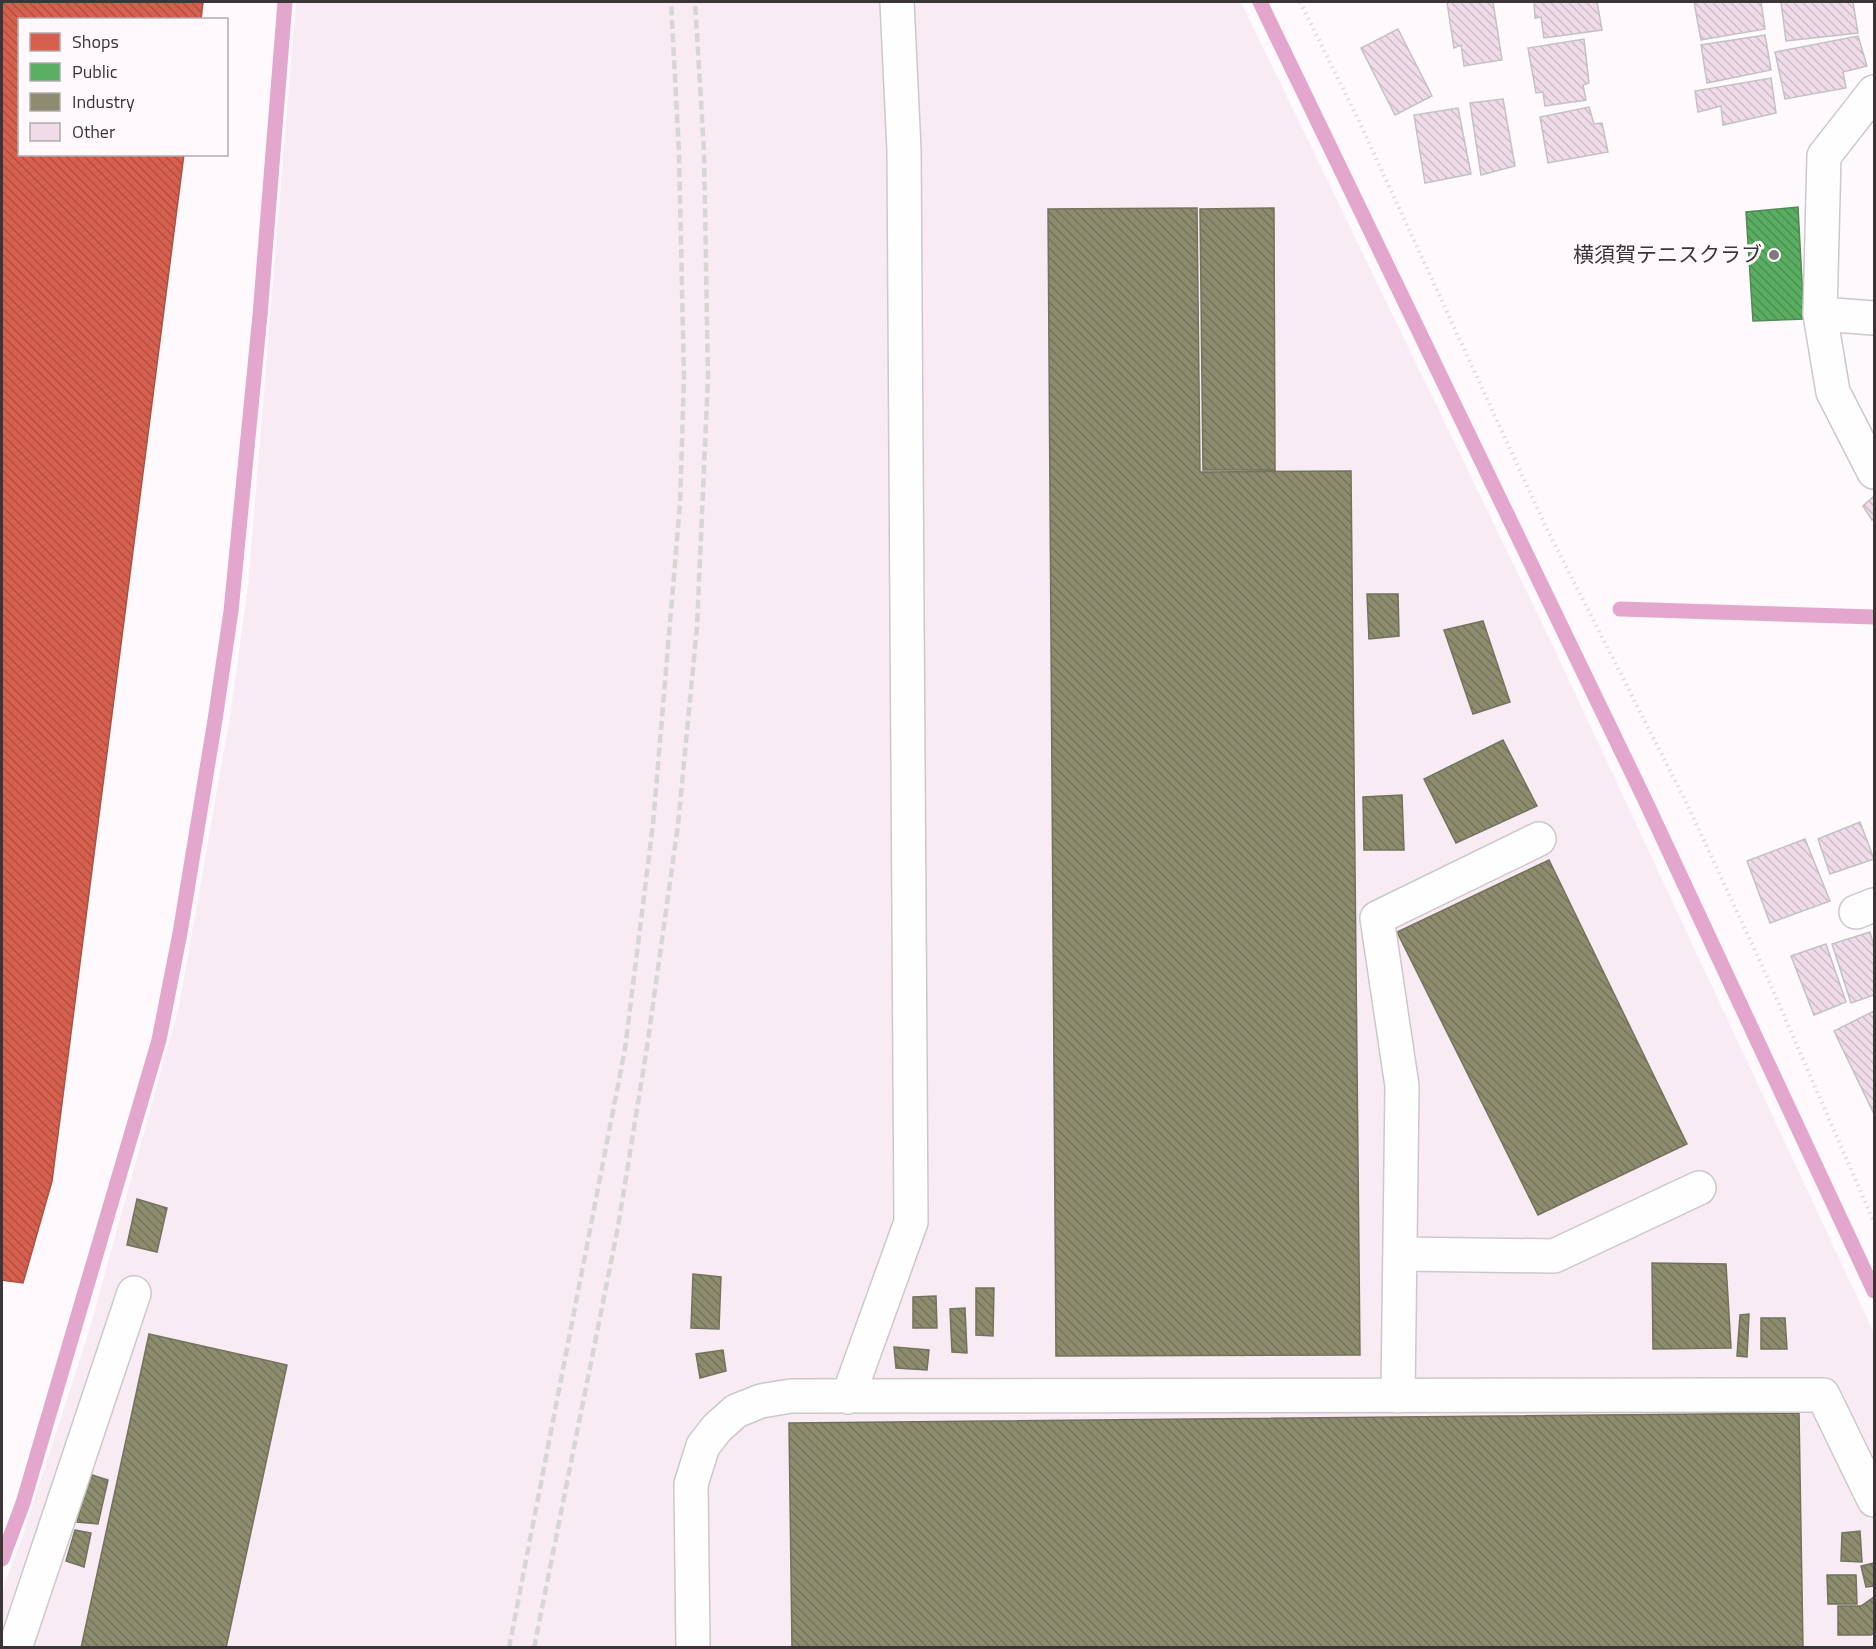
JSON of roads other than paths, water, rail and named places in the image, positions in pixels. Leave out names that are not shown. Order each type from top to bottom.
[{"type":"street","points":[[848,1397],[911,1222],[904,162],[897,2]]},
{"type":"street","points":[[1875,92],[1824,156],[1820,314],[1833,392],[1875,472]]},
{"type":"street","points":[[1820,314],[1875,318]]},
{"type":"street","points":[[1398,1396],[1402,1086],[1377,918],[1539,839]]},
{"type":"street","points":[[1400,1254],[1554,1256],[1699,1188]]},
{"type":"street","points":[[15,1647],[134,1293]]},
{"type":"street","points":[[693,1647],[691,1485],[703,1446],[717,1428],[736,1411],[761,1401],[791,1396],[1823,1395],[1875,1500]]},
{"type":"waterway","points":[[2,1559],[23,1503],[159,1040],[180,933],[231,611],[260,315],[285,2]]},
{"type":"waterway","points":[[1260,2],[1645,800],[1874,1291]]},
{"type":"waterway","points":[[1620,609],[1874,617]]},
{"type":"railway","points":[[509,1648],[625,1049],[653,824],[680,504],[684,378],[679,152],[671,2]]},
{"type":"railway","points":[[534,1648],[618,1227],[647,1047],[678,825],[697,627],[708,377],[704,151],[695,2]]},
{"type":"place","name":"横須賀テニスクラブ","points":[[1774,255]]}]
